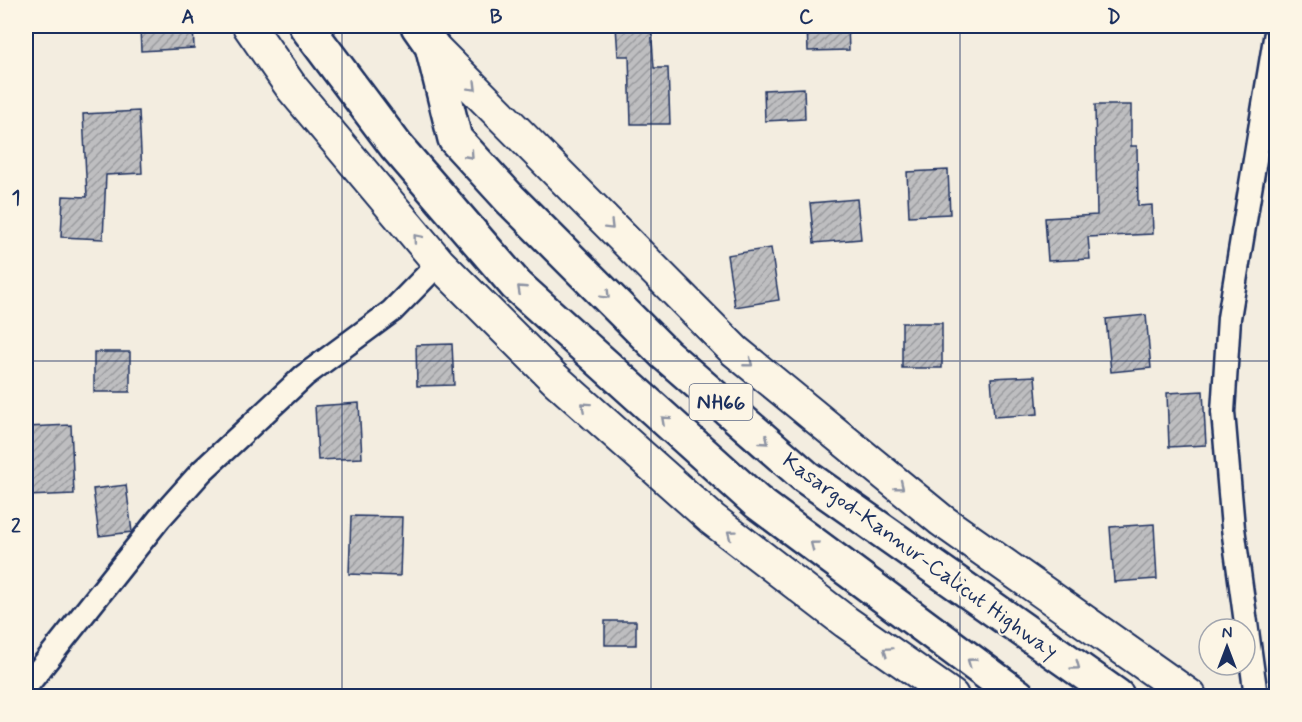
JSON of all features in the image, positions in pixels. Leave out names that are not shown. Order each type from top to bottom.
[{"type":"highway","name":"NH66","points":[[306,26],[396,146],[516,285],[757,502],[1018,696]]},
{"type":"highway","name":"Kasargod-Kannur-Calicut Highway","points":[[425,35],[455,139],[510,199],[665,354],[806,477],[1118,696]]},
{"type":"street","points":[[249,26],[292,88],[439,263],[555,379],[712,519],[846,622],[952,696]]},
{"type":"street","points":[[1256,696],[1233,528],[1223,412],[1229,318],[1276,32]]},
{"type":"street","points":[[425,35],[735,351],[941,520],[1190,696]]},
{"type":"street","points":[[26,682],[28,684],[159,519],[202,471],[304,376],[392,311],[439,263]]},
{"type":"building","points":[[140,26],[193,26],[194,48],[141,51]]},
{"type":"building","points":[[616,26],[651,26],[654,68],[668,68],[670,124],[631,124],[629,56],[618,56]]},
{"type":"building","points":[[807,26],[848,26],[849,50],[808,51]]},
{"type":"building","points":[[804,88],[805,119],[765,121],[764,90]]},
{"type":"building","points":[[1095,105],[1131,105],[1131,146],[1137,146],[1138,206],[1152,205],[1153,234],[1088,237],[1090,259],[1048,261],[1045,218],[1097,215]]},
{"type":"building","points":[[139,111],[142,173],[106,175],[103,239],[61,237],[63,196],[87,197],[83,114]]},
{"type":"building","points":[[948,170],[950,214],[909,216],[907,172]]},
{"type":"building","points":[[857,199],[861,239],[814,243],[810,203]]},
{"type":"building","points":[[771,248],[779,300],[735,307],[727,255]]},
{"type":"building","points":[[1146,315],[1151,368],[1111,372],[1106,319]]},
{"type":"building","points":[[902,323],[942,323],[942,368],[902,368]]},
{"type":"building","points":[[452,344],[454,385],[417,386],[416,345]]},
{"type":"building","points":[[94,352],[130,352],[130,392],[94,392]]},
{"type":"building","points":[[1035,376],[1038,414],[994,417],[991,378]]},
{"type":"building","points":[[1203,391],[1206,445],[1169,447],[1167,393]]},
{"type":"building","points":[[359,403],[362,458],[318,460],[315,406]]},
{"type":"building","points":[[71,425],[74,494],[27,496],[26,427]]},
{"type":"building","points":[[126,485],[132,532],[99,536],[93,489]]},
{"type":"building","points":[[351,516],[402,517],[400,576],[349,574]]},
{"type":"building","points":[[1154,524],[1157,579],[1114,582],[1110,527]]},
{"type":"building","points":[[605,621],[636,621],[636,645],[605,645]]}]
